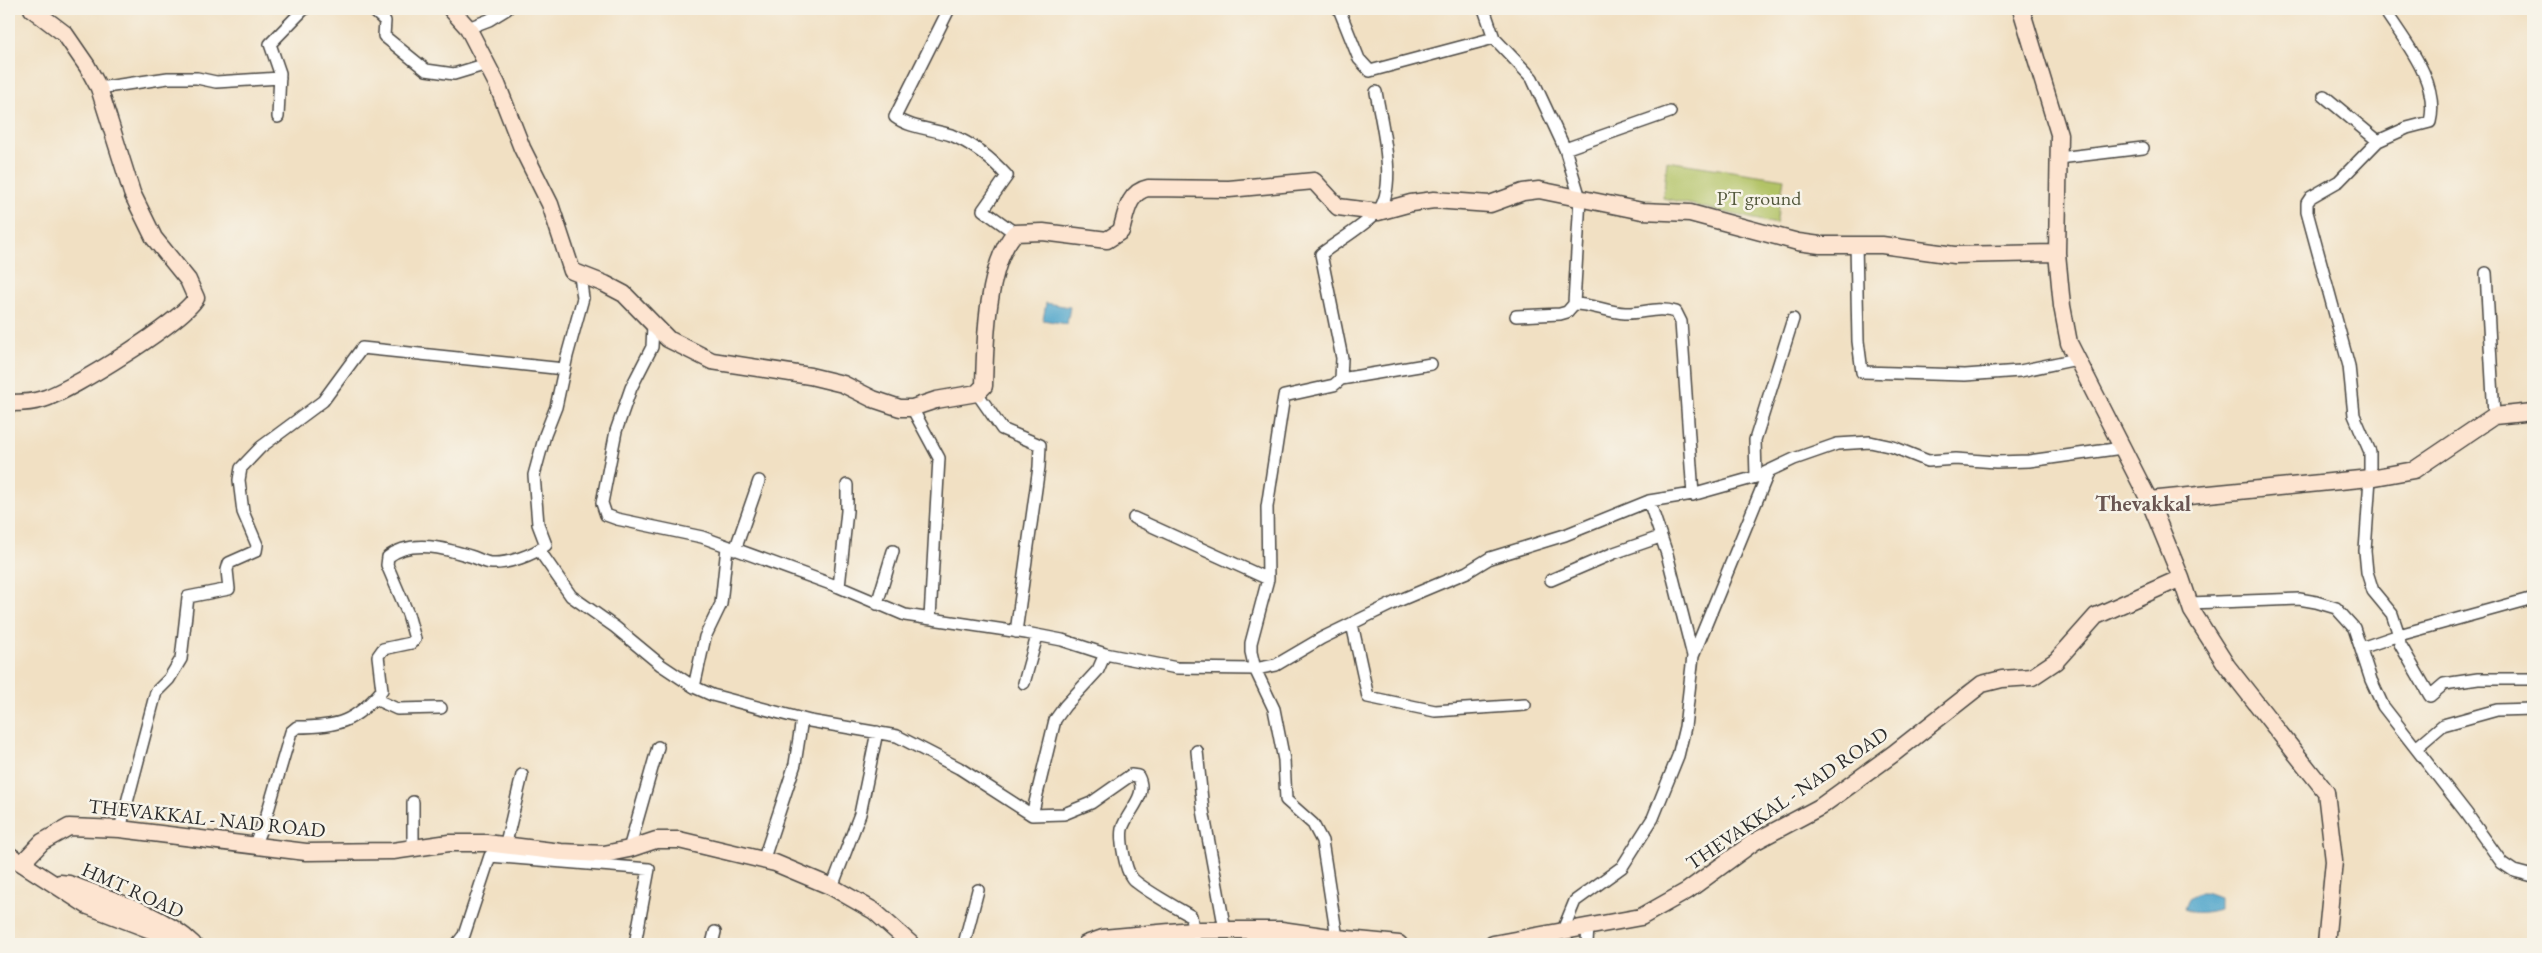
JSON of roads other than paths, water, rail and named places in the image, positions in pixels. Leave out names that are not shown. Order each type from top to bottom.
[{"type":"main road","points":[[9,403],[43,400],[77,384],[165,326],[192,306],[196,298],[188,280],[154,238],[132,193],[99,88],[78,49],[65,34],[32,9]]},
{"type":"main road","points":[[454,10],[468,28],[487,64],[510,115],[522,148],[550,204],[572,271],[624,294],[668,339],[712,361],[810,376],[843,384],[900,408],[912,408],[936,400],[976,393],[984,386],[986,318],[990,298],[1006,246],[1015,233],[1043,232],[1107,240],[1121,231],[1129,204],[1137,192],[1148,188],[1229,189],[1314,182],[1338,207],[1378,212],[1434,200],[1490,204],[1523,192],[1539,190],[1642,211],[1690,213],[1798,242],[1820,245],[1856,243],[1923,249],[1954,255],[2058,253]]},
{"type":"main road","points":[[2023,10],[2033,52],[2059,134],[2058,253],[2062,306],[2069,343],[2149,500],[2181,578],[2192,611],[2227,666],[2326,792],[2334,862],[2326,944]]},
{"type":"main road","points":[[2149,500],[2370,478],[2414,470],[2454,445],[2494,416],[2533,412]]},
{"type":"main road","name":"THEVAKKAL - NAD ROAD","points":[[1492,944],[1641,917],[1687,892],[1754,842],[1820,807],[1893,754],[1982,684],[2002,679],[2032,676],[2056,660],[2096,616],[2181,578]]},
{"type":"main road","name":"THEVAKKAL - NAD ROAD","points":[[16,859],[69,826],[120,829],[306,852],[413,849],[449,843],[486,843],[604,854],[629,849],[656,840],[679,840],[775,863],[832,887],[874,911],[911,944]]},
{"type":"main road","name":"HMT ROAD","points":[[16,859],[88,906],[160,934],[176,944]]},
{"type":"main road","name":"HMT ROAD","points":[[52,882],[69,884],[161,921],[180,932],[193,944]]},
{"type":"main road","points":[[1086,944],[1103,938],[1194,937],[1224,930],[1281,930],[1354,942],[1399,944]]},
{"type":"street","points":[[278,117],[280,78],[277,60],[270,44],[304,9]]},
{"type":"street","points":[[372,9],[385,21],[384,36],[426,70],[454,74],[487,64]]},
{"type":"street","points":[[468,28],[489,20],[507,9]]},
{"type":"street","points":[[949,9],[895,117],[952,136],[983,152],[995,162],[1007,176],[983,210],[1015,233]]},
{"type":"street","points":[[1339,9],[1360,59],[1370,71],[1494,38]]},
{"type":"street","points":[[1484,9],[1494,38],[1532,78],[1565,149],[1580,198],[1574,304],[1567,312],[1560,314],[1516,316]]},
{"type":"street","points":[[2384,9],[2428,81],[2432,114],[2430,122],[2407,128],[2378,141],[2339,180],[2311,197],[2307,203],[2307,212],[2349,366],[2354,416],[2370,452],[2365,551],[2367,572],[2373,591],[2392,614],[2400,644],[2430,696],[2444,684],[2478,679],[2533,679]]},
{"type":"street","points":[[99,88],[168,78],[197,78],[216,82],[280,78]]},
{"type":"street","points":[[1341,379],[1342,358],[1321,254],[1378,212],[1386,192],[1386,149],[1376,92]]},
{"type":"street","points":[[2324,96],[2378,141]]},
{"type":"street","points":[[1565,149],[1670,112]]},
{"type":"street","points":[[2059,158],[2143,148]]},
{"type":"street","points":[[1856,243],[1858,341],[1862,372],[1965,375],[2020,371],[2078,359]]},
{"type":"street","points":[[2486,273],[2494,416]]},
{"type":"street","points":[[254,846],[267,814],[291,732],[297,727],[326,727],[345,722],[361,713],[382,690],[378,656],[383,649],[411,644],[415,639],[408,614],[387,565],[388,557],[395,551],[406,548],[436,546],[490,564],[539,550],[546,545],[538,524],[534,475],[545,435],[556,407],[583,298],[580,276]]},
{"type":"street","points":[[1574,304],[1588,304],[1602,310],[1626,314],[1649,309],[1676,312],[1681,322],[1693,495]]},
{"type":"street","points":[[1756,476],[1755,440],[1793,319]]},
{"type":"street","points":[[653,325],[652,347],[631,388],[616,431],[602,503],[606,515],[702,537],[839,587],[905,615],[1062,640],[1106,654],[1177,668],[1255,669],[1276,665],[1322,638],[1398,601],[1467,572],[1490,558],[1565,535],[1649,501],[1693,495],[1768,473],[1794,459],[1837,444],[1870,442],[1893,447],[1928,461],[1956,459],[1996,462],[2030,461],[2122,448]]},
{"type":"street","points":[[120,829],[156,692],[169,679],[181,659],[188,597],[229,589],[227,570],[230,563],[256,551],[257,545],[244,512],[239,480],[240,468],[261,447],[323,401],[362,348],[564,369]]},
{"type":"street","points":[[1336,938],[1322,841],[1313,824],[1286,800],[1284,760],[1274,709],[1255,669],[1251,643],[1268,579],[1267,507],[1284,396],[1334,385],[1341,379],[1431,364]]},
{"type":"street","points":[[976,393],[1002,429],[1040,445],[1039,467],[1016,632]]},
{"type":"street","points":[[912,408],[938,458],[930,618]]},
{"type":"street","points":[[1563,930],[1575,902],[1622,867],[1653,818],[1678,756],[1685,727],[1693,656],[1768,473]]},
{"type":"street","points":[[694,687],[705,637],[721,604],[731,548],[759,481]]},
{"type":"street","points":[[839,587],[847,510],[847,485]]},
{"type":"street","points":[[1649,501],[1667,554],[1693,656]]},
{"type":"street","points":[[1134,518],[1268,579]]},
{"type":"street","points":[[1551,580],[1614,553],[1660,537]]},
{"type":"street","points":[[539,550],[571,596],[615,627],[661,665],[694,687],[712,695],[802,719],[897,736],[959,768],[1032,815],[1064,814],[1090,804],[1131,775],[1138,776],[1141,780],[1139,798],[1122,829],[1123,854],[1132,878],[1191,916],[1194,937]]},
{"type":"street","points":[[877,604],[894,551]]},
{"type":"street","points":[[2361,648],[2399,635],[2533,598]]},
{"type":"street","points":[[2190,603],[2299,599],[2336,608],[2354,628],[2371,680],[2383,706],[2468,814],[2502,863],[2514,871],[2533,876]]},
{"type":"street","points":[[1352,624],[1368,697],[1435,711],[1525,705]]},
{"type":"street","points":[[1024,683],[1037,636]]},
{"type":"street","points":[[1032,815],[1055,720],[1065,706],[1098,670],[1106,654]]},
{"type":"street","points":[[375,699],[397,709],[442,708]]},
{"type":"street","points":[[2416,748],[2443,725],[2497,710],[2533,708]]},
{"type":"street","points":[[763,861],[795,764],[802,719]]},
{"type":"street","points":[[832,887],[860,814],[877,732]]},
{"type":"street","points":[[629,849],[658,747]]},
{"type":"street","points":[[1196,751],[1205,820],[1224,930]]},
{"type":"street","points":[[505,846],[522,775]]},
{"type":"street","points":[[413,802],[413,849]]},
{"type":"street","points":[[456,944],[464,936],[490,856],[649,869],[635,944]]},
{"type":"street","points":[[964,944],[978,890]]},
{"type":"street","points":[[1587,944],[1588,926]]},
{"type":"street","points":[[712,944],[715,932]]},
{"type":"water","points":[[1046,303],[1070,307],[1067,324],[1043,320]]},
{"type":"water","points":[[2198,893],[2205,893],[2219,898],[2219,909],[2197,912],[2184,909],[2188,898]]},
{"type":"district","name":"Thevakkal","points":[[2143,503]]},
{"type":"park label","name":"PT ground","points":[[1759,198]]}]
